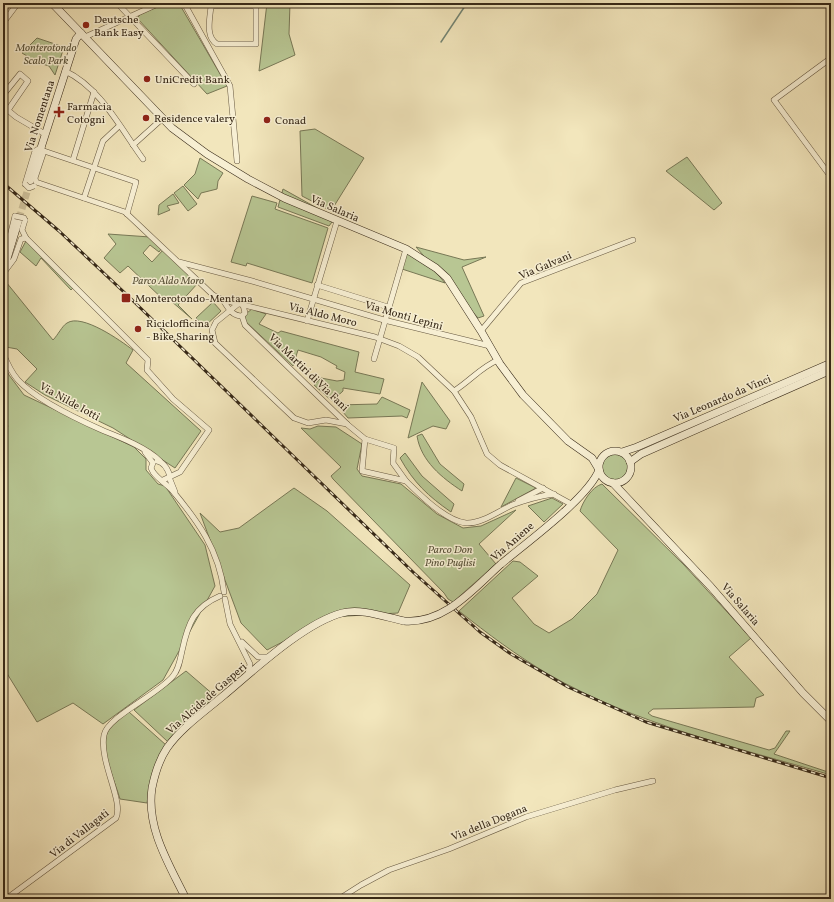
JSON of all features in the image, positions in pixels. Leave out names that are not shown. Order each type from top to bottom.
[{"type":"main road","name":"Via Salaria","points":[[52,3],[163,118],[186,139],[248,179],[284,198],[336,224],[406,249],[436,268],[447,278],[482,331],[512,382],[534,408],[568,441],[586,453],[598,469],[711,587],[803,693],[831,721]]},
{"type":"main road","name":"Via Nomentana","points":[[29,185],[42,149],[45,134],[76,39],[83,35]]},
{"type":"main road","points":[[3,271],[20,219]]},
{"type":"main road","name":"Via Leonardo da Vinci","points":[[622,452],[637,447],[831,363]]},
{"type":"main road","name":"Via Leonardo da Vinci","points":[[630,462],[641,454],[831,370]]},
{"type":"main road","points":[[586,453],[606,453],[616,450],[622,452],[630,462],[627,489],[632,503]]},
{"type":"main road","points":[[598,469],[602,457],[606,453]]},
{"type":"main road","name":"Via Aniene","points":[[588,488],[598,469]]},
{"type":"main road","points":[[610,482],[622,482],[629,475]]},
{"type":"main road","name":"Via Aniene","points":[[404,621],[421,621],[439,616],[588,488],[597,482],[610,482]]},
{"type":"main road","name":"Via Alcide de Gasperi","points":[[186,899],[160,846],[154,824],[151,801],[156,770],[162,756],[177,736],[271,656],[322,621],[342,613],[359,612],[404,621]]},
{"type":"street","points":[[3,24],[18,3]]},
{"type":"street","points":[[117,3],[194,84]]},
{"type":"street","points":[[83,35],[160,3]]},
{"type":"street","points":[[184,3],[230,86],[237,161]]},
{"type":"street","points":[[208,4],[256,6],[256,44],[217,44],[213,42],[210,37],[208,4]]},
{"type":"street","points":[[831,58],[774,100],[831,177]]},
{"type":"street","points":[[65,71],[77,77],[94,92],[143,159]]},
{"type":"street","points":[[3,95],[20,74],[28,81],[8,110]]},
{"type":"street","points":[[73,160],[94,92]]},
{"type":"street","points":[[3,106],[16,118],[45,134]]},
{"type":"street","points":[[133,145],[163,118]]},
{"type":"street","points":[[84,198],[103,141],[119,126]]},
{"type":"street","points":[[40,184],[36,182],[35,178],[42,149],[136,182],[127,214]]},
{"type":"street","points":[[29,185],[40,184]]},
{"type":"street","name":"Via Aldo Moro","points":[[40,184],[127,214],[213,295],[223,300],[379,339],[399,346],[418,357],[454,391],[471,417],[487,454],[500,466],[571,504]]},
{"type":"street","points":[[20,219],[22,230],[26,238],[148,360],[147,370],[158,384],[209,430],[182,468],[162,480]]},
{"type":"street","points":[[307,321],[336,224]]},
{"type":"street","points":[[3,271],[14,259],[21,239],[26,238]]},
{"type":"street","name":"Via Galvani","points":[[482,331],[521,283],[633,240]]},
{"type":"street","points":[[374,359],[384,320],[406,249]]},
{"type":"street","name":"Via Monti Lepini","points":[[179,262],[217,271],[384,320],[490,346]]},
{"type":"street","points":[[317,285],[388,307]]},
{"type":"street","points":[[223,300],[229,310],[237,316],[244,315],[254,308]]},
{"type":"street","points":[[244,315],[240,304],[229,310],[216,322],[212,330],[215,343],[294,418],[308,423],[326,420],[348,425]]},
{"type":"street","name":"Via Martiri di Via Fani","points":[[244,315],[245,324],[348,425],[365,439],[394,448],[394,463],[406,481],[434,506],[457,520],[466,523],[477,521],[514,504]]},
{"type":"street","name":"Via Nilde Iotti","points":[[3,353],[8,366],[17,379],[43,400],[102,430],[126,439],[160,461],[169,475],[176,495]]},
{"type":"street","points":[[454,391],[473,378],[486,365],[498,360]]},
{"type":"street","name":"Via Martiri di Via Fani","points":[[365,439],[362,471],[406,481]]},
{"type":"street","name":"Via Nilde Iotti","points":[[143,450],[153,463],[151,468],[153,472],[176,495],[212,548],[221,571],[222,594]]},
{"type":"street","points":[[153,463],[160,461]]},
{"type":"street","points":[[514,504],[543,488]]},
{"type":"street","points":[[514,504],[554,494]]},
{"type":"street","points":[[222,594],[221,599],[225,599],[228,621],[239,639],[250,664],[248,675]]},
{"type":"street","name":"Via di Vallagati","points":[[6,899],[116,818],[118,803],[104,758],[104,739],[106,729],[117,719],[156,692],[174,676],[180,664],[187,634],[194,616],[205,603],[222,594]]},
{"type":"street","points":[[239,639],[258,657],[259,666],[250,664]]},
{"type":"street","points":[[258,657],[271,656]]},
{"type":"street","name":"Via della Dogana","points":[[339,899],[360,885],[389,870],[449,849],[523,818],[586,798],[653,780]]},
{"type":"green space","points":[[165,3],[180,5],[227,86],[207,94],[137,18],[141,14]]},
{"type":"green space","points":[[267,3],[290,3],[289,34],[295,55],[259,71]]},
{"type":"green space","name":"Monterotondo Scalo Park","points":[[37,38],[64,47],[55,75],[49,66],[26,59],[27,56],[22,53]]},
{"type":"green space","points":[[315,129],[364,158],[331,211],[302,196],[300,131]]},
{"type":"green space","points":[[687,157],[722,203],[714,210],[666,171]]},
{"type":"green space","points":[[200,158],[223,173],[218,181],[217,189],[201,193],[198,199],[184,185],[195,174]]},
{"type":"green space","points":[[183,186],[197,204],[188,211],[174,193]]},
{"type":"green space","points":[[283,189],[335,218],[329,226],[278,207]]},
{"type":"green space","points":[[173,194],[179,203],[167,206],[170,210],[158,215],[159,205]]},
{"type":"green space","points":[[252,196],[277,203],[275,209],[328,228],[312,283],[247,263],[246,266],[231,262]]},
{"type":"green space","name":"Parco Aldo Moro","points":[[108,234],[150,237],[162,248],[159,252],[150,245],[143,253],[152,262],[163,250],[198,283],[178,305],[192,319],[171,301],[167,303],[128,266],[120,273],[104,258],[116,244]]},
{"type":"green space","points":[[26,241],[73,288],[71,290],[41,258],[36,266],[20,252]]},
{"type":"green space","points":[[416,247],[464,260],[486,257],[462,267],[484,316],[478,318]]},
{"type":"green space","points":[[407,251],[430,265],[445,283],[402,269]]},
{"type":"green space","points":[[6,282],[53,340],[67,323],[74,321],[82,322],[101,329],[133,350],[126,363],[201,431],[175,468],[113,428],[45,395],[25,382],[37,369],[17,349],[6,347],[3,340],[3,288]]},
{"type":"green space","points":[[213,302],[221,311],[204,327],[196,318]]},
{"type":"green space","points":[[252,309],[266,314],[259,324],[278,333],[281,331],[359,352],[355,372],[384,379],[380,394],[343,388],[343,391],[332,401],[314,385],[321,378],[337,381],[344,380],[345,372],[336,368],[337,366],[321,357],[298,350],[293,366],[245,321],[243,316]]},
{"type":"green space","points":[[3,363],[9,375],[24,395],[134,447],[146,459],[146,470],[158,484],[165,486],[205,545],[215,586],[163,680],[103,724],[73,703],[37,722],[3,667],[3,434],[8,426],[3,419]]},
{"type":"green space","points":[[422,382],[450,421],[446,429],[433,426],[408,438]]},
{"type":"green space","points":[[382,397],[410,410],[407,418],[402,416],[348,418],[337,405],[377,404]]},
{"type":"green space","name":"Parco Don Pino Puglisi","points":[[318,426],[336,427],[362,444],[357,469],[362,476],[401,484],[437,514],[463,528],[481,526],[516,510],[479,544],[496,564],[453,602],[448,599],[444,593],[333,479],[331,476],[341,467],[301,428],[310,429]]},
{"type":"green space","points":[[422,434],[440,464],[464,484],[462,491],[440,474],[428,461],[419,445],[417,436]]},
{"type":"green space","points":[[405,453],[422,476],[454,504],[451,512],[428,494],[416,482],[400,458]]},
{"type":"green space","points":[[615,454],[624,458],[628,467],[624,476],[615,480],[606,476],[602,467],[606,458]]},
{"type":"green space","points":[[516,478],[536,488],[501,507]]},
{"type":"green space","points":[[602,484],[684,565],[751,638],[729,657],[764,695],[756,698],[754,707],[653,709],[648,713],[652,716],[769,750],[775,748],[786,731],[790,731],[774,754],[831,773],[831,775],[686,733],[615,707],[581,692],[536,667],[502,644],[459,611],[513,561],[520,562],[538,576],[512,598],[534,624],[549,633],[572,619],[597,594],[618,550],[580,511],[588,495]]},
{"type":"green space","points":[[294,488],[327,511],[410,585],[398,613],[331,617],[267,650],[241,623],[200,513],[220,532],[239,528]]},
{"type":"green space","points":[[552,498],[563,504],[544,522],[528,506]]},
{"type":"green space","points":[[186,671],[215,696],[168,742],[134,710]]},
{"type":"green space","points":[[129,712],[166,745],[158,759],[153,773],[147,803],[120,799],[106,753],[106,734],[116,721]]},
{"type":"waterway","points":[[441,42],[467,3]]},
{"type":"tunnel","points":[[19,219],[29,185]]},
{"type":"railway","points":[[3,183],[59,231],[126,294],[414,573],[480,632],[511,654],[568,687],[646,722],[831,778]]},
{"type":"place","name":"Deutsche Bank Easy","points":[[86,25]]},
{"type":"place","name":"UniCredit Bank","points":[[147,79]]},
{"type":"place","name":"Farmacia Cotogni","points":[[59,112]]},
{"type":"place","name":"Residence valery","points":[[146,118]]},
{"type":"place","name":"Conad","points":[[267,120]]},
{"type":"place","name":"Monterotondo-Mentana","points":[[126,298]]},
{"type":"place","name":"Riciclofficina - Bike Sharing","points":[[138,329]]}]
